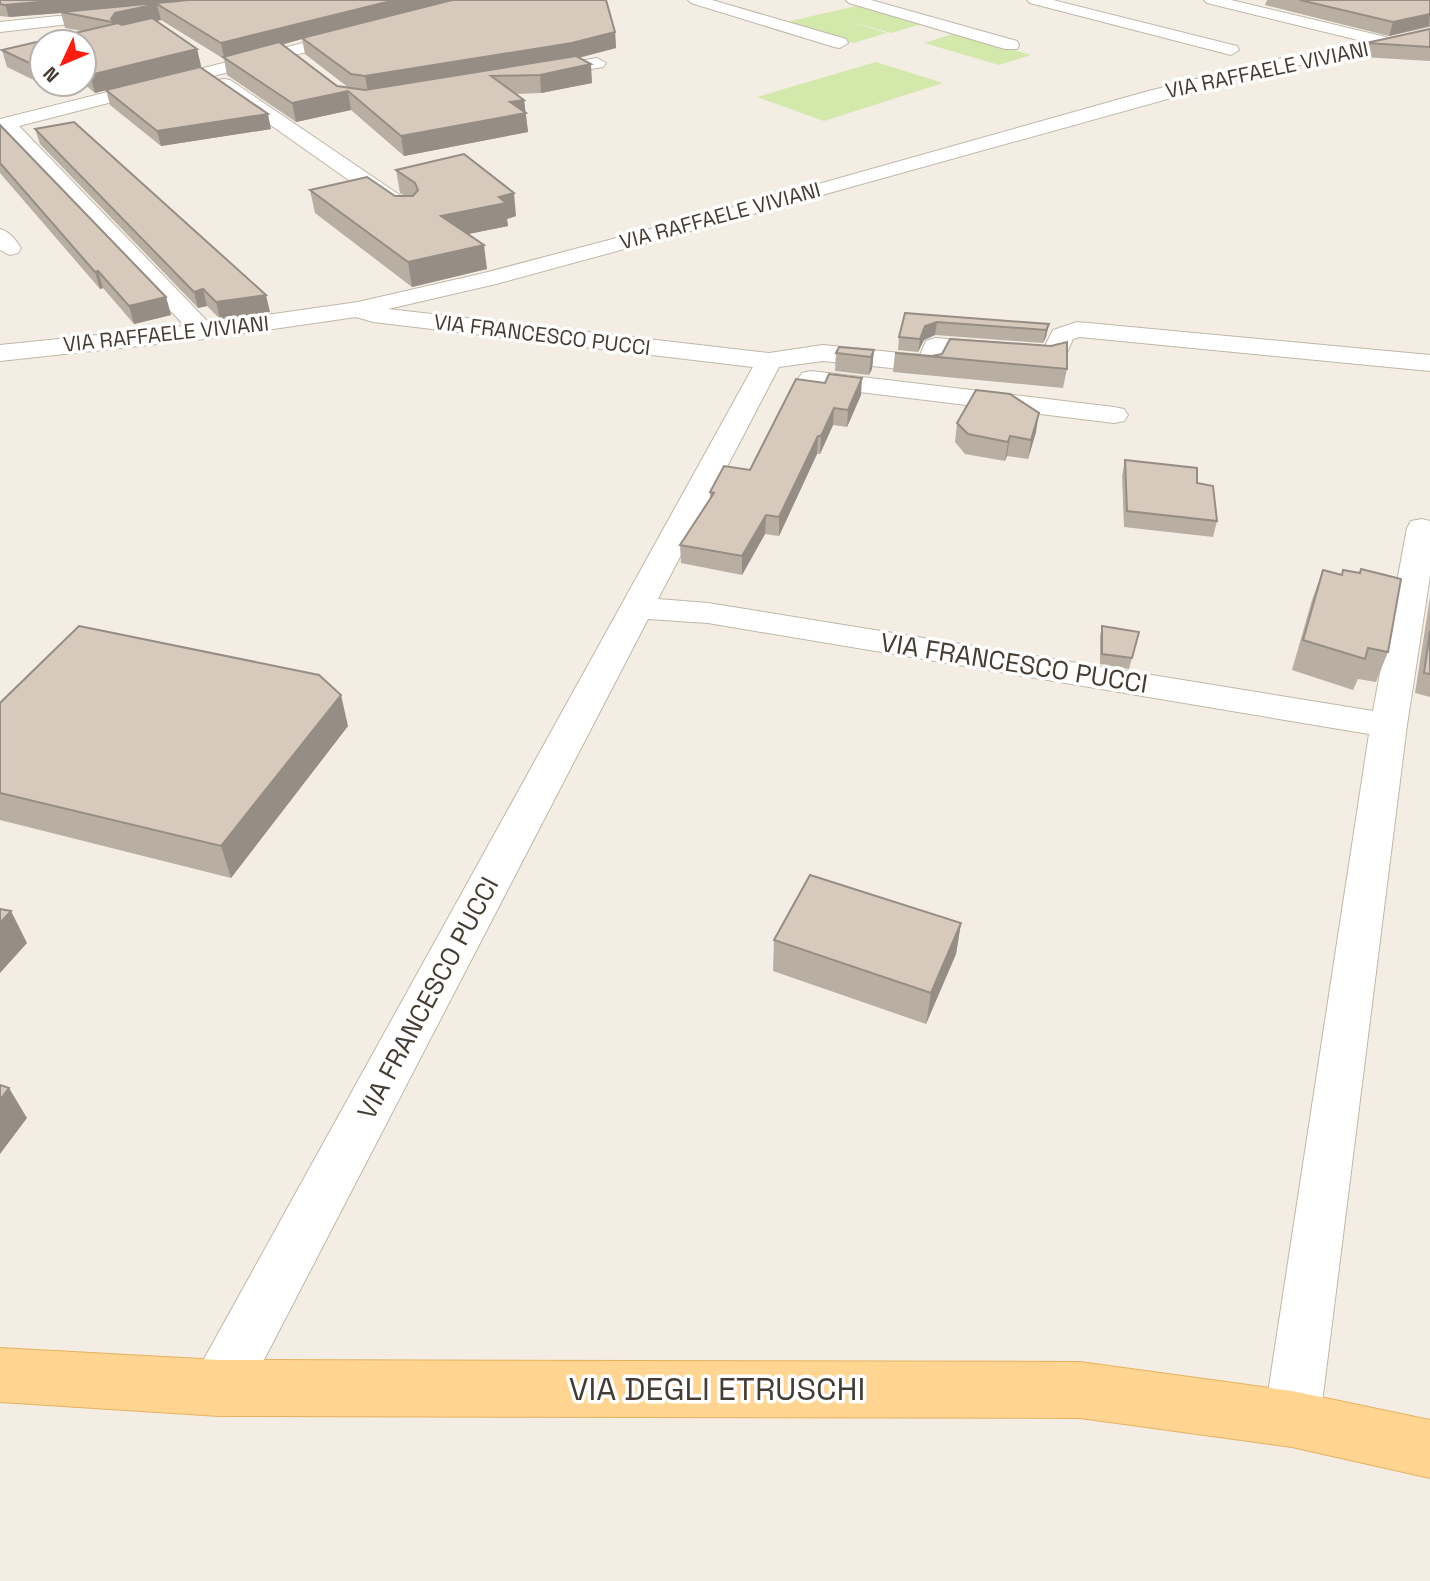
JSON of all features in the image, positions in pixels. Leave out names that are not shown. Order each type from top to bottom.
[{"type":"main road","name":"VIA DEGLI ETRUSCHI","points":[[0,1375],[219,1388],[1080,1390],[1292,1419],[1430,1449]]},
{"type":"street","points":[[696,0],[840,43]]},
{"type":"street","points":[[854,0],[1011,45]]},
{"type":"street","points":[[1035,0],[1231,50]]},
{"type":"street","points":[[1212,0],[1381,40]]},
{"type":"street","points":[[0,27],[133,13]]},
{"type":"street","points":[[198,325],[3,124],[210,66],[284,54],[367,32]]},
{"type":"street","name":"VIA RAFFAELE VIVIANI","points":[[0,353],[204,331],[358,309],[515,272],[1178,89],[1272,65],[1430,34]]},
{"type":"street","points":[[258,39],[308,68]]},
{"type":"street","points":[[516,77],[597,63]]},
{"type":"street","points":[[210,66],[408,212]]},
{"type":"street","points":[[62,109],[81,124]]},
{"type":"street","name":"VIA FRANCESCO PUCCI","points":[[358,309],[373,315],[1114,415]]},
{"type":"street","name":"VIA FRANCESCO PUCCI","points":[[219,1388],[765,367],[823,353],[930,364],[934,346],[1048,354],[1056,352],[1062,335],[1077,330],[1430,363]]},
{"type":"street","points":[[1292,1419],[1389,725],[1422,528]]},
{"type":"street","name":"VIA FRANCESCO PUCCI","points":[[638,608],[721,616],[1389,725]]},
{"type":"green space","points":[[856,6],[922,24],[891,33],[845,20],[887,33],[853,43],[786,22]]},
{"type":"green space","points":[[956,33],[1031,55],[999,65],[924,43]]},
{"type":"green space","points":[[876,62],[943,83],[824,121],[757,97]]},
{"type":"building","points":[[0,0],[61,0],[5,5],[0,4]]},
{"type":"building","points":[[189,0],[395,0],[221,43],[157,4],[115,13],[111,19],[117,23],[61,12]]},
{"type":"building","points":[[452,0],[606,0],[615,32],[572,43],[365,76],[351,74],[302,38]]},
{"type":"building","points":[[1300,0],[1430,0],[1430,14],[1393,22]]},
{"type":"building","points":[[152,18],[197,49],[98,73],[97,28],[118,23],[122,25]]},
{"type":"building","points":[[1430,29],[1430,47],[1366,43]]},
{"type":"building","points":[[279,42],[337,86],[365,90],[576,56],[591,64],[540,75],[491,76],[524,100],[510,102],[526,113],[401,136],[348,91],[292,103],[223,57]]},
{"type":"building","points":[[28,44],[28,62],[2,50]]},
{"type":"building","points":[[200,67],[268,114],[157,131],[106,90]]},
{"type":"building","points":[[74,122],[266,295],[216,302],[203,289],[194,292],[35,129]]},
{"type":"building","points":[[0,125],[166,297],[129,306],[98,271],[95,272],[0,163]]},
{"type":"building","points":[[464,154],[514,193],[499,197],[506,203],[441,216],[484,245],[408,262],[310,190],[367,177],[395,196],[413,196],[418,190],[415,183],[396,170]]},
{"type":"building","points":[[905,313],[1049,324],[1046,330],[937,322],[925,326],[920,339],[899,337]]},
{"type":"building","points":[[950,339],[1051,346],[1067,342],[1067,369],[895,353],[932,356],[942,354]]},
{"type":"building","points":[[839,347],[874,350],[871,357],[836,353]]},
{"type":"building","points":[[829,374],[862,378],[848,410],[834,408],[779,517],[766,515],[742,556],[680,545],[714,493],[710,492],[724,466],[750,470],[796,379],[825,383]]},
{"type":"building","points":[[976,390],[1010,394],[1039,413],[1031,440],[1010,436],[1008,442],[968,434],[957,423]]},
{"type":"building","points":[[1125,460],[1197,468],[1197,483],[1213,486],[1217,521],[1127,511]]},
{"type":"building","points":[[1361,569],[1401,579],[1388,652],[1368,648],[1365,659],[1303,640],[1323,570],[1342,575],[1343,570],[1360,573]]},
{"type":"building","points":[[79,626],[319,675],[341,695],[221,846],[0,793],[0,703]]},
{"type":"building","points":[[1102,626],[1139,632],[1132,658],[1102,654]]},
{"type":"building","points":[[1430,631],[1430,674],[1424,673]]},
{"type":"building","points":[[810,875],[961,923],[931,993],[774,940]]},
{"type":"building","points":[[0,909],[11,911],[0,923]]},
{"type":"building","points":[[0,1085],[9,1088],[0,1100]]}]
